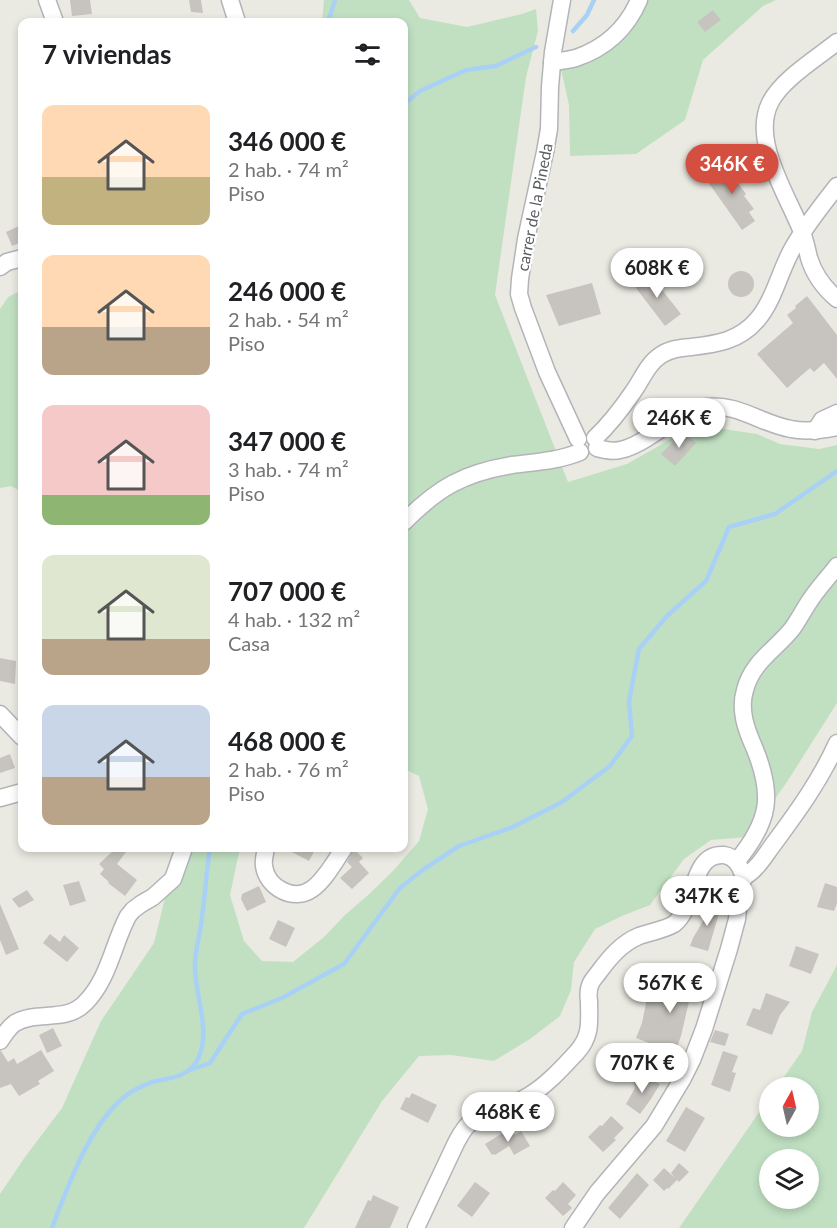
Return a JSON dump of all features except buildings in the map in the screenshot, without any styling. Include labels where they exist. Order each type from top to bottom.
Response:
[{"type":"street","points":[[47,0],[54,18]]},
{"type":"street","points":[[230,0],[236,18]]},
{"type":"street","name":"carrer de la Pineda","points":[[562,0],[552,62],[549,129],[526,239],[519,294],[579,446]]},
{"type":"street","points":[[552,62],[575,58],[599,48],[627,22],[639,0]]},
{"type":"street","points":[[837,42],[783,85],[770,102],[766,112],[765,135],[767,148],[785,197],[802,232],[815,273],[837,299]]},
{"type":"street","points":[[596,443],[633,393],[650,364],[659,356],[670,350],[714,345],[727,341],[757,321],[770,300],[784,264],[802,232],[837,186]]},
{"type":"street","points":[[0,267],[18,259]]},
{"type":"street","points":[[408,518],[438,491],[465,478],[494,468],[557,459],[579,446],[586,434],[596,443],[614,451],[621,450],[643,440],[681,417],[705,407],[732,408],[792,430],[837,427]]},
{"type":"street","points":[[815,430],[822,420],[837,412]]},
{"type":"street","points":[[737,861],[755,837],[764,817],[766,803],[764,777],[744,720],[743,698],[747,681],[759,661],[792,629],[810,600],[837,566]]},
{"type":"street","points":[[0,714],[18,733]]},
{"type":"street","points":[[573,1228],[597,1193],[654,1126],[688,1069],[699,1045],[729,949],[737,920],[740,889],[744,877],[754,871],[795,816],[837,743]]},
{"type":"street","points":[[0,798],[18,793]]},
{"type":"street","points":[[0,1041],[8,1029],[17,1022],[42,1016],[70,1014],[84,1005],[103,978],[128,916],[173,879],[183,852]]},
{"type":"street","points":[[265,852],[263,865],[270,880],[283,891],[300,894],[314,888],[341,852]]},
{"type":"street","points":[[416,1228],[462,1131],[469,1123],[480,1115],[530,1096],[548,1082],[587,1039],[588,990],[591,982],[608,959],[628,942],[673,924],[680,917],[707,858],[718,855],[728,856],[737,861],[744,877]]},
{"type":"green space","points":[[324,0],[409,0],[420,18],[467,27],[536,9],[538,31],[526,77],[495,295],[568,482],[627,464],[685,431],[717,428],[757,434],[780,444],[819,449],[837,445],[837,703],[787,782],[748,837],[711,840],[684,859],[650,905],[595,929],[574,962],[571,990],[560,1016],[530,1039],[494,1061],[451,1055],[419,1056],[382,1101],[304,1228],[0,1228],[0,1194],[62,1108],[101,1021],[154,943],[176,852],[239,852],[230,895],[244,941],[262,961],[293,962],[324,937],[393,871],[419,841],[428,809],[419,776],[408,771],[408,18],[322,18]]},
{"type":"green space","points":[[649,0],[776,0],[763,6],[703,60],[685,120],[636,154],[570,156],[569,105],[561,69]]},
{"type":"green space","points":[[18,292],[18,490],[11,486],[0,488],[0,309],[8,297]]},
{"type":"green space","points":[[837,965],[837,1228],[679,1228],[759,1112],[759,1137],[819,1137],[819,1077],[784,1077],[802,1051],[812,1012]]},
{"type":"waterway","points":[[329,18],[335,0]]},
{"type":"waterway","points":[[573,31],[587,15],[594,0]]},
{"type":"waterway","points":[[408,101],[420,91],[466,70],[496,66],[536,47]]},
{"type":"waterway","points":[[190,1070],[210,1063],[242,1014],[282,998],[344,964],[400,888],[424,869],[459,846],[513,827],[562,802],[610,766],[632,736],[629,701],[639,649],[667,616],[706,581],[729,527],[775,514],[837,471]]},
{"type":"waterway","points":[[52,1228],[83,1154],[104,1118],[131,1092],[153,1082],[185,1073],[198,1059],[202,1049],[203,1026],[195,964],[210,852]]}]
